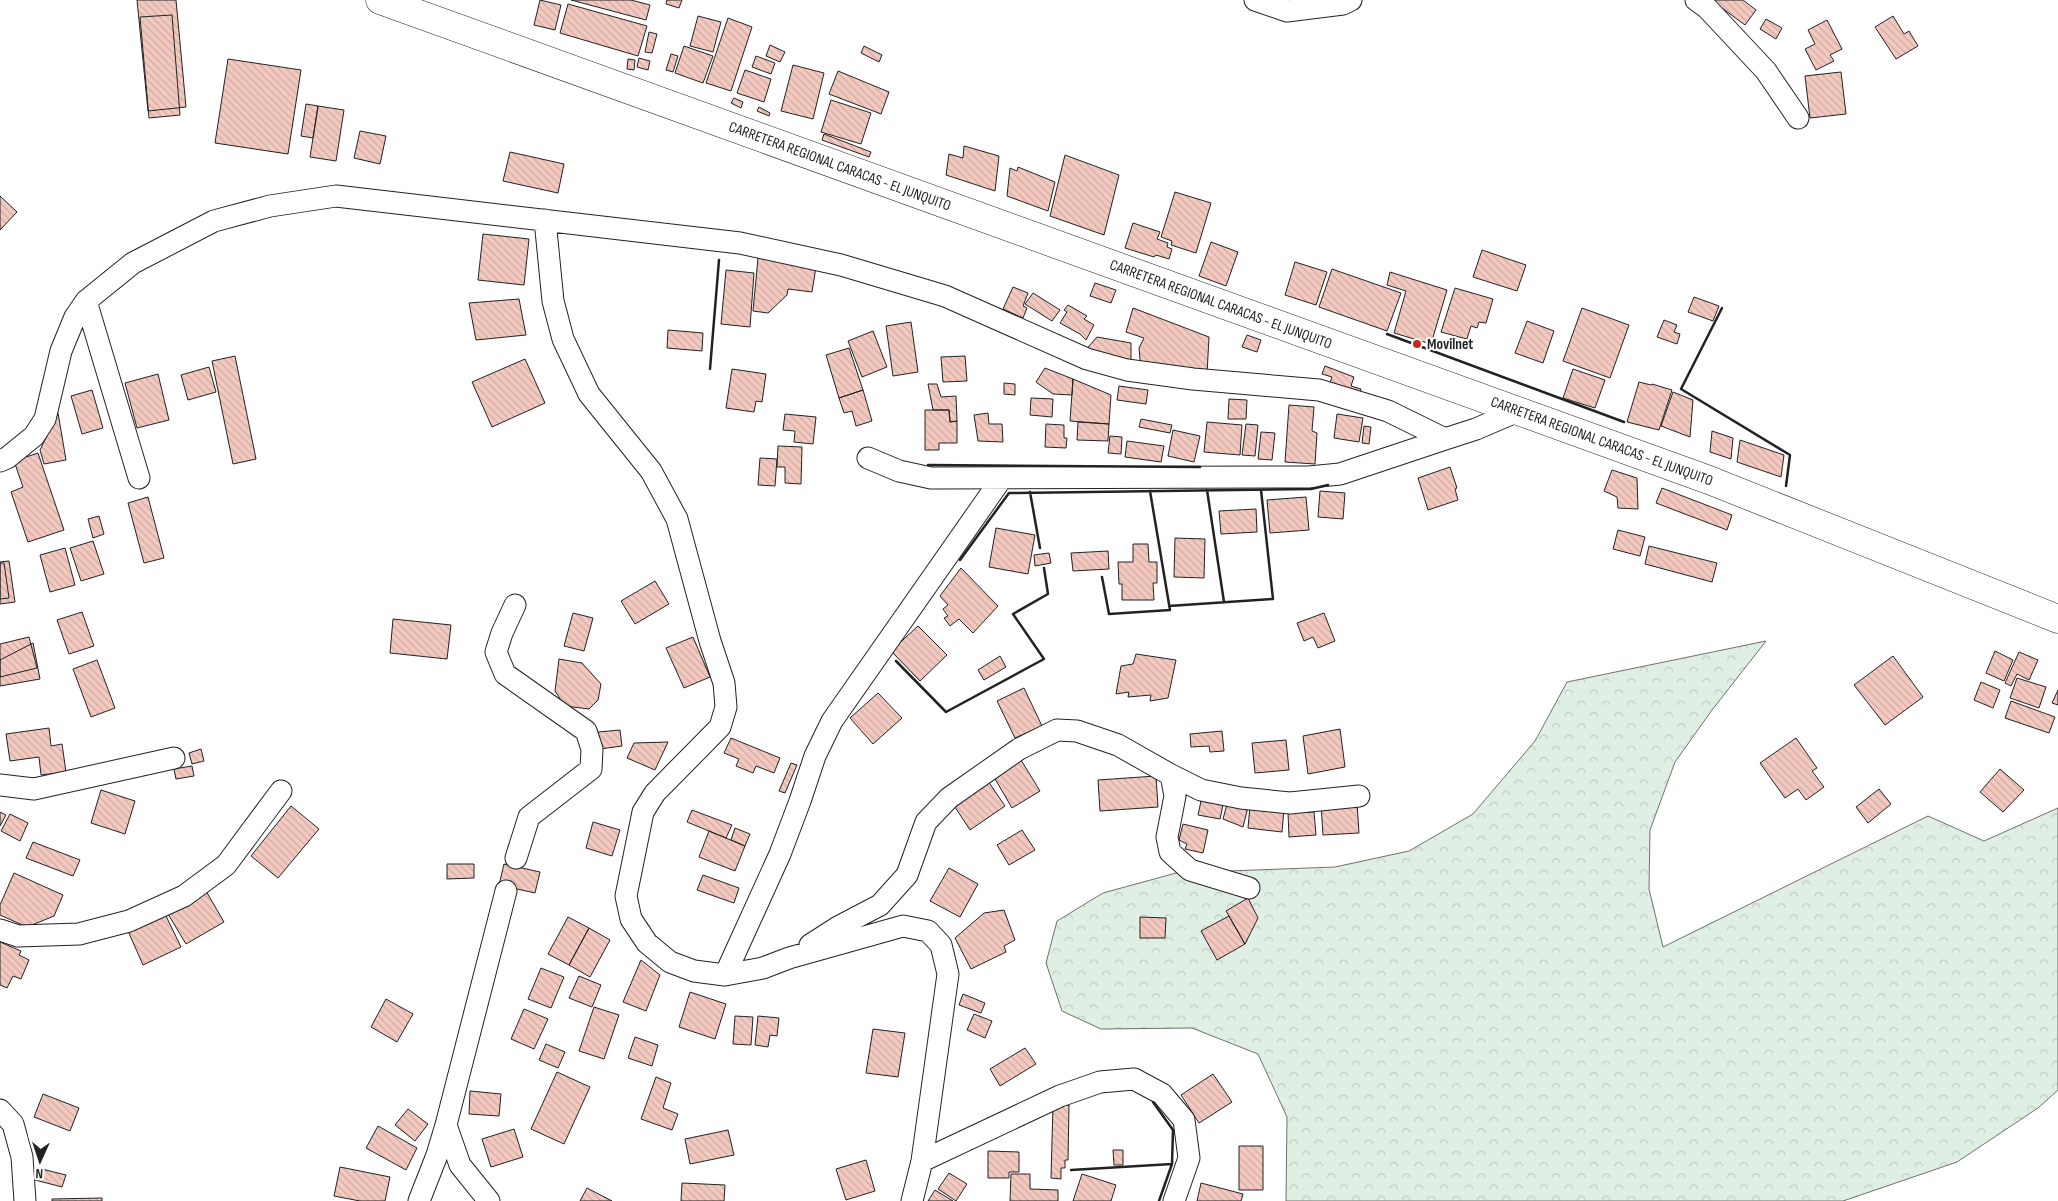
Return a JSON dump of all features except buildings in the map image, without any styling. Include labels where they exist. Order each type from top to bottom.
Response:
[{"type":"main road","name":"CARRETERA REGIONAL CARACAS - EL JUNQUITO","points":[[380,0],[1709,480],[2058,619]]},
{"type":"street","points":[[1255,0],[1287,11],[1342,4],[1351,0]]},
{"type":"street","points":[[1696,0],[1707,8],[1766,71],[1798,118]]},
{"type":"street","points":[[0,461],[7,458],[34,436],[45,419],[62,352],[75,317],[86,301],[133,263],[214,221],[270,206],[336,196],[740,243],[841,265],[945,296],[1087,359],[1127,370],[1194,379],[1319,390],[1388,411],[1444,439]]},
{"type":"street","points":[[545,220],[553,301],[563,339],[589,394],[651,471],[677,519],[710,641],[724,683],[726,707],[720,727],[654,793],[643,812],[626,896],[631,919],[647,943],[670,962],[694,971],[725,975],[763,968],[789,958],[903,926],[928,932],[941,945],[948,974],[922,1161],[912,1201]]},
{"type":"street","points":[[86,301],[140,478]]},
{"type":"street","points":[[868,458],[899,471],[931,478],[1309,477],[1340,474],[1476,429],[1518,411]]},
{"type":"street","points":[[725,975],[780,854],[815,756],[832,721],[1002,478]]},
{"type":"street","points":[[515,605],[502,633],[496,652],[505,674],[586,731],[592,749],[591,769],[529,817],[516,858]]},
{"type":"street","points":[[789,958],[838,927],[880,905],[906,875],[926,822],[948,798],[1019,749],[1057,730],[1077,731],[1118,745],[1201,790],[1241,798],[1290,803],[1359,796]]},
{"type":"street","points":[[0,785],[34,789],[174,758]]},
{"type":"street","points":[[1171,775],[1175,796],[1167,837],[1170,852],[1190,870],[1249,888]]},
{"type":"street","points":[[0,930],[18,936],[80,934],[129,921],[184,896],[226,865],[281,791]]},
{"type":"street","points":[[419,1201],[437,1155],[446,1125],[506,892]]},
{"type":"street","points":[[922,1161],[1060,1096],[1100,1082],[1134,1079],[1162,1094],[1184,1120],[1189,1158],[1174,1201]]},
{"type":"street","points":[[0,1110],[13,1124],[22,1156],[25,1201]]},
{"type":"street","points":[[446,1125],[460,1165],[489,1201]]},
{"type":"green space","points":[[1766,641],[1712,710],[1675,762],[1650,830],[1649,889],[1663,947],[1928,816],[1984,841],[2058,808],[2058,1090],[2038,1108],[1957,1162],[1843,1201],[1286,1201],[1287,1117],[1258,1054],[1192,1028],[1101,1029],[1062,1011],[1046,963],[1057,921],[1103,893],[1176,873],[1335,867],[1409,851],[1473,814],[1535,741],[1567,682]]},
{"type":"wall","points":[[710,369],[719,260]]},
{"type":"wall","points":[[1722,308],[1681,389],[1790,455],[1786,486]]},
{"type":"wall","points":[[1387,334],[1624,422]]},
{"type":"wall","points":[[928,465],[1200,467]]},
{"type":"wall","points":[[960,560],[1009,493],[1311,489],[1328,485]]},
{"type":"wall","points":[[1207,490],[1224,602]]},
{"type":"wall","points":[[1169,606],[1273,599],[1261,490]]},
{"type":"wall","points":[[1102,577],[1109,614],[1170,610],[1150,491]]},
{"type":"wall","points":[[1030,492],[1040,548]]},
{"type":"wall","points":[[896,661],[946,712],[1044,659],[1013,614],[1048,594],[1044,568]]},
{"type":"wall","points":[[1153,1102],[1173,1130],[1172,1164],[1159,1201]]},
{"type":"wall","points":[[1071,1170],[1172,1164]]},
{"type":"place","name":"Movilnet","points":[[1417,344]]}]
